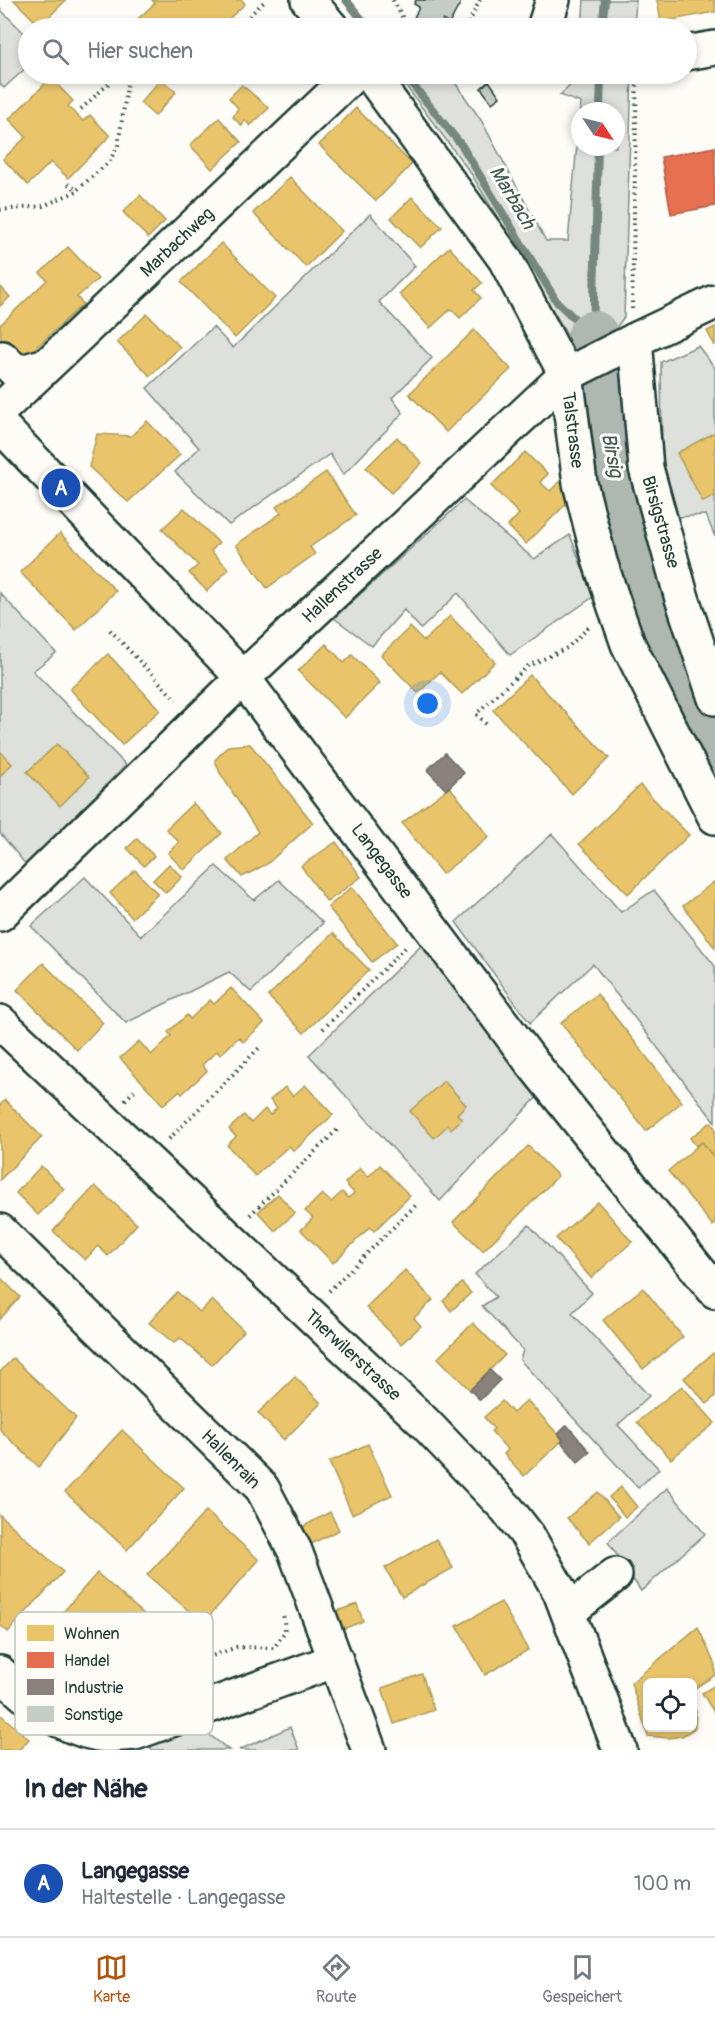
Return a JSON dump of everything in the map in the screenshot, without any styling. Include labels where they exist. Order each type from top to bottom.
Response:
[{"type":"street","points":[[308,0],[323,18]]},
{"type":"street","points":[[547,18],[553,0]]},
{"type":"street","points":[[697,51],[715,48]]},
{"type":"street","name":"Marbachweg","points":[[0,410],[343,84]]},
{"type":"street","name":"Talstrasse","points":[[377,84],[505,259],[566,375],[580,483],[600,562],[614,604],[628,644],[715,817]]},
{"type":"street","name":"Hallenstrasse","points":[[0,914],[243,678],[566,375],[715,302]]},
{"type":"street","name":"Birsigstrasse","points":[[635,340],[646,468],[681,595],[715,698]]},
{"type":"street","points":[[2,358],[17,373],[47,365]]},
{"type":"street","name":"Langegasse","points":[[0,425],[243,678],[533,1064],[715,1291]]},
{"type":"street","name":"Therwilerstrasse","points":[[0,1022],[424,1422],[507,1509],[528,1536],[560,1592],[620,1750]]},
{"type":"street","name":"Hallenrain","points":[[0,1231],[262,1488],[295,1551],[369,1750]]},
{"type":"street","points":[[568,1612],[615,1575]]},
{"type":"street","points":[[213,1705],[336,1660]]},
{"type":"street","points":[[0,1673],[15,1680]]},
{"type":"path","points":[[247,18],[266,0]]},
{"type":"path","points":[[393,0],[402,18]]},
{"type":"path","points":[[471,18],[480,0]]},
{"type":"path","points":[[81,109],[108,84]]},
{"type":"path","points":[[0,210],[43,206],[77,190],[109,162],[118,146],[127,84]]},
{"type":"path","points":[[635,340],[632,319],[637,84]]},
{"type":"path","points":[[68,184],[77,190]]},
{"type":"path","points":[[486,724],[476,714],[528,666],[567,648],[614,604]]},
{"type":"path","points":[[110,630],[197,722]]},
{"type":"path","points":[[322,1029],[429,925]]},
{"type":"path","points":[[147,1161],[261,1046]]},
{"type":"path","points":[[227,1237],[338,1130]]},
{"type":"path","points":[[339,1280],[418,1203]]},
{"type":"path","points":[[213,1656],[237,1647],[274,1648],[285,1631],[283,1613],[285,1603]]},
{"type":"shaded area","points":[[584,0],[636,0],[635,18],[583,18]]},
{"type":"shaded area","points":[[0,9],[18,27],[18,75],[4,88],[0,84]]},
{"type":"shaded area","points":[[404,84],[456,84],[481,120],[546,241],[568,241],[576,156],[625,156],[625,102],[578,102],[560,95],[572,84],[632,84],[624,317],[613,332],[573,344],[472,175]]},
{"type":"shaded area","points":[[370,214],[415,266],[379,302],[432,358],[392,398],[403,413],[343,475],[330,454],[229,525],[175,472],[199,448],[147,388],[213,327],[233,348]]},
{"type":"shaded area","points":[[698,346],[715,368],[715,537],[706,515],[678,517],[662,456],[661,362]]},
{"type":"shaded area","points":[[632,369],[715,697],[715,787],[636,634],[602,508],[583,397]]},
{"type":"shaded area","points":[[464,500],[534,559],[570,535],[593,597],[510,655],[458,593],[421,629],[404,610],[372,646],[334,618]]},
{"type":"shaded area","points":[[0,593],[56,653],[33,671],[126,765],[26,865],[0,833]]},
{"type":"shaded area","points":[[552,834],[621,912],[654,890],[715,966],[715,1122],[593,964],[530,1023],[456,922]]},
{"type":"shaded area","points":[[216,866],[254,900],[279,880],[323,923],[251,992],[229,972],[126,1023],[31,926],[85,877],[141,936]]},
{"type":"shaded area","points":[[427,940],[539,1095],[440,1201],[309,1055]]},
{"type":"shaded area","points":[[529,1225],[592,1293],[572,1313],[649,1396],[618,1425],[659,1469],[638,1488],[520,1360],[523,1350],[482,1306],[496,1297],[475,1274]]},
{"type":"shaded area","points":[[667,1488],[705,1534],[641,1591],[608,1542]]},
{"type":"shaded area","points":[[290,1727],[299,1750],[239,1750]]},
{"type":"shaded area","points":[[170,1735],[210,1735],[229,1750],[152,1750],[149,1743]]},
{"type":"building: Wohnen","points":[[14,0],[66,0],[48,18],[32,18]]},
{"type":"building: Wohnen","points":[[152,0],[242,0],[245,4],[230,18],[139,18],[155,3]]},
{"type":"building: Wohnen","points":[[657,0],[715,0],[715,12],[683,18],[660,18]]},
{"type":"building: Wohnen","points":[[45,84],[57,84],[73,101],[68,106],[83,121],[90,115],[110,136],[68,178],[51,162],[28,185],[3,159],[26,137],[9,119]]},
{"type":"building: Wohnen","points":[[157,84],[167,84],[176,92],[155,116],[140,103]]},
{"type":"building: Wohnen","points":[[242,85],[269,108],[250,126],[245,120],[242,126],[233,117],[238,108],[229,98]]},
{"type":"building: Wohnen","points":[[356,108],[412,164],[376,201],[319,145]]},
{"type":"building: Wohnen","points":[[219,118],[241,142],[212,169],[190,145]]},
{"type":"building: Wohnen","points":[[290,177],[342,231],[306,267],[253,213]]},
{"type":"building: Wohnen","points":[[140,195],[165,221],[148,238],[123,212]]},
{"type":"building: Wohnen","points":[[412,197],[442,227],[420,248],[391,218]]},
{"type":"building: Wohnen","points":[[221,243],[275,298],[235,338],[181,282]]},
{"type":"building: Wohnen","points":[[68,247],[98,279],[77,297],[83,304],[25,358],[10,342],[2,349],[0,325],[47,280],[40,273]]},
{"type":"building: Wohnen","points":[[449,247],[482,283],[474,290],[481,298],[460,318],[451,309],[430,328],[399,294]]},
{"type":"building: Wohnen","points":[[0,286],[10,297],[0,306]]},
{"type":"building: Wohnen","points":[[147,314],[180,347],[150,376],[117,342]]},
{"type":"building: Wohnen","points":[[715,327],[715,346],[707,331]]},
{"type":"building: Wohnen","points":[[474,330],[511,369],[446,432],[409,394]]},
{"type":"building: Wohnen","points":[[147,421],[180,455],[128,502],[89,467],[97,434],[131,436]]},
{"type":"building: Wohnen","points":[[715,432],[715,496],[703,502],[677,453]]},
{"type":"building: Wohnen","points":[[397,437],[422,463],[391,493],[366,468]]},
{"type":"building: Wohnen","points":[[525,452],[548,474],[540,482],[550,491],[559,482],[574,496],[526,544],[508,526],[519,514],[491,486]]},
{"type":"building: Wohnen","points":[[326,472],[356,515],[310,547],[315,554],[267,588],[236,545],[281,513],[276,507]]},
{"type":"building: Wohnen","points":[[184,508],[219,543],[211,551],[229,569],[207,591],[189,573],[198,565],[162,529]]},
{"type":"building: Wohnen","points":[[60,533],[116,591],[76,630],[20,572]]},
{"type":"building: Wohnen","points":[[450,616],[495,662],[462,694],[440,672],[418,693],[381,655],[410,627],[424,641]]},
{"type":"building: Wohnen","points":[[326,644],[344,663],[352,655],[380,683],[345,718],[298,671]]},
{"type":"building: Wohnen","points":[[108,654],[160,710],[122,745],[70,689]]},
{"type":"building: Wohnen","points":[[530,675],[609,758],[572,794],[493,710]]},
{"type":"building: Wohnen","points":[[57,744],[89,777],[60,806],[27,772]]},
{"type":"building: Wohnen","points":[[250,744],[313,823],[267,864],[242,877],[227,860],[258,832],[220,773],[215,760],[228,746]]},
{"type":"building: Wohnen","points":[[0,751],[12,764],[0,776]]},
{"type":"building: Wohnen","points":[[640,785],[689,835],[628,894],[579,844]]},
{"type":"building: Wohnen","points":[[450,787],[489,837],[442,874],[402,823]]},
{"type":"building: Wohnen","points":[[193,803],[222,833],[184,870],[168,853],[179,842],[166,829]]},
{"type":"building: Wohnen","points":[[137,839],[154,856],[144,866],[127,848]]},
{"type":"building: Wohnen","points":[[336,842],[361,877],[327,902],[301,866]]},
{"type":"building: Wohnen","points":[[169,864],[182,877],[166,893],[153,880]]},
{"type":"building: Wohnen","points":[[135,870],[158,894],[132,918],[110,893]]},
{"type":"building: Wohnen","points":[[715,881],[715,948],[683,906]]},
{"type":"building: Wohnen","points":[[352,887],[397,943],[372,962],[328,907]]},
{"type":"building: Wohnen","points":[[333,933],[369,970],[304,1033],[268,996]]},
{"type":"building: Wohnen","points":[[43,963],[103,1023],[77,1050],[17,990]]},
{"type":"building: Wohnen","points":[[231,988],[264,1023],[243,1042],[239,1037],[220,1055],[217,1051],[202,1065],[207,1071],[182,1094],[179,1091],[163,1105],[120,1058],[139,1041],[151,1055],[171,1036],[168,1032],[187,1015],[190,1019],[210,1000],[214,1004]]},
{"type":"building: Wohnen","points":[[597,994],[682,1102],[646,1131],[561,1023]]},
{"type":"building: Wohnen","points":[[444,1081],[466,1105],[457,1114],[462,1119],[451,1129],[448,1125],[434,1138],[410,1111]]},
{"type":"building: Wohnen","points":[[305,1085],[333,1115],[294,1151],[289,1146],[255,1176],[227,1145],[236,1137],[229,1129],[244,1115],[251,1123],[265,1109],[270,1115],[277,1108],[270,1100],[285,1087],[293,1096]]},
{"type":"building: Wohnen","points":[[5,1100],[42,1137],[0,1180],[0,1105]]},
{"type":"building: Wohnen","points":[[711,1122],[715,1128],[715,1159],[702,1142],[696,1146],[690,1138]]},
{"type":"building: Wohnen","points":[[702,1142],[715,1159],[715,1224],[713,1226],[668,1171]]},
{"type":"building: Wohnen","points":[[528,1146],[558,1176],[483,1251],[453,1222]]},
{"type":"building: Wohnen","points":[[380,1165],[410,1196],[374,1231],[370,1227],[333,1263],[301,1230],[313,1218],[305,1211],[322,1194],[331,1202],[342,1192],[348,1198],[354,1193],[345,1183],[360,1168],[368,1177]]},
{"type":"building: Wohnen","points":[[41,1166],[64,1189],[38,1215],[16,1193]]},
{"type":"building: Wohnen","points":[[95,1186],[137,1224],[108,1256],[98,1246],[85,1260],[53,1231]]},
{"type":"building: Wohnen","points":[[278,1194],[295,1213],[275,1231],[258,1212]]},
{"type":"building: Wohnen","points":[[598,1202],[632,1242],[591,1278],[556,1238]]},
{"type":"building: Wohnen","points":[[405,1270],[433,1300],[414,1318],[421,1326],[401,1344],[366,1307]]},
{"type":"building: Wohnen","points":[[0,1277],[20,1297],[0,1319]]},
{"type":"building: Wohnen","points":[[462,1283],[471,1293],[451,1311],[443,1301]]},
{"type":"building: Wohnen","points":[[643,1288],[683,1337],[643,1369],[603,1320]]},
{"type":"building: Wohnen","points":[[177,1292],[200,1312],[212,1300],[244,1331],[212,1365],[180,1338],[174,1343],[149,1323]]},
{"type":"building: Wohnen","points":[[473,1323],[505,1355],[470,1390],[438,1358]]},
{"type":"building: Wohnen","points":[[713,1353],[715,1356],[715,1396],[707,1404],[684,1378]]},
{"type":"building: Wohnen","points":[[13,1358],[76,1418],[39,1467],[0,1430],[0,1372]]},
{"type":"building: Wohnen","points":[[295,1377],[321,1403],[284,1440],[258,1413]]},
{"type":"building: Wohnen","points":[[682,1386],[715,1423],[671,1459],[637,1422]]},
{"type":"building: Wohnen","points":[[527,1400],[563,1440],[524,1476],[504,1454],[508,1450],[491,1431],[494,1429],[484,1417],[502,1401],[513,1413]]},
{"type":"building: Wohnen","points":[[122,1430],[184,1488],[127,1550],[65,1492]]},
{"type":"building: Wohnen","points":[[368,1444],[392,1495],[352,1514],[329,1462]]},
{"type":"building: Wohnen","points":[[621,1487],[637,1507],[625,1517],[609,1497]]},
{"type":"building: Wohnen","points":[[598,1492],[619,1517],[589,1543],[567,1518]]},
{"type":"building: Wohnen","points":[[206,1511],[259,1560],[213,1612],[190,1612],[147,1575]]},
{"type":"building: Wohnen","points":[[330,1512],[339,1530],[311,1544],[302,1527]]},
{"type":"building: Wohnen","points":[[0,1515],[63,1572],[26,1612],[15,1612],[15,1624],[8,1632],[0,1625]]},
{"type":"building: Wohnen","points":[[436,1539],[453,1568],[402,1597],[385,1568]]},
{"type":"building: Wohnen","points":[[97,1573],[142,1612],[63,1612]]},
{"type":"building: Wohnen","points":[[501,1602],[528,1650],[485,1675],[457,1626]]},
{"type":"building: Wohnen","points":[[357,1604],[363,1621],[338,1631],[331,1613]]},
{"type":"building: Wohnen","points":[[698,1627],[715,1665],[715,1675],[697,1687],[697,1678],[643,1678],[643,1720],[631,1683]]},
{"type":"building: Wohnen","points":[[422,1674],[434,1710],[394,1724],[382,1688]]},
{"type":"building: Wohnen","points":[[715,1685],[715,1714],[702,1693]]},
{"type":"building: Wohnen","points":[[0,1714],[15,1727],[15,1735],[24,1735],[29,1739],[19,1750],[0,1750]]},
{"type":"building: Wohnen","points":[[647,1732],[688,1732],[682,1736],[669,1738],[648,1736]]},
{"type":"building: Handel","points":[[715,147],[715,206],[671,214],[661,157]]},
{"type":"building: Industrie","points":[[445,753],[464,773],[446,790],[427,770]]},
{"type":"building: Industrie","points":[[490,1370],[500,1380],[480,1400],[470,1390]]},
{"type":"building: Industrie","points":[[567,1425],[590,1452],[578,1462],[561,1442],[563,1440],[558,1434]]},
{"type":"building: Sonstige","points":[[416,0],[462,0],[452,18],[414,18],[419,7],[414,4]]},
{"type":"building: Sonstige","points":[[486,84],[491,84],[500,97],[492,103],[481,88]]},
{"type":"waterway","name":"Marbach","points":[[346,0],[361,18]]},
{"type":"waterway","name":"Birsig","points":[[603,18],[605,0]]},
{"type":"waterway","name":"Marbach","points":[[412,84],[462,146],[557,302],[593,336]]},
{"type":"waterway","name":"Birsig","points":[[600,102],[601,84]]},
{"type":"waterway","name":"Birsig","points":[[593,336],[598,156]]},
{"type":"waterway","name":"Birsig","points":[[593,336],[613,463],[631,524],[650,605],[688,698],[715,747]]},
{"type":"place","name":"Langegasse","points":[[61,488]]}]
